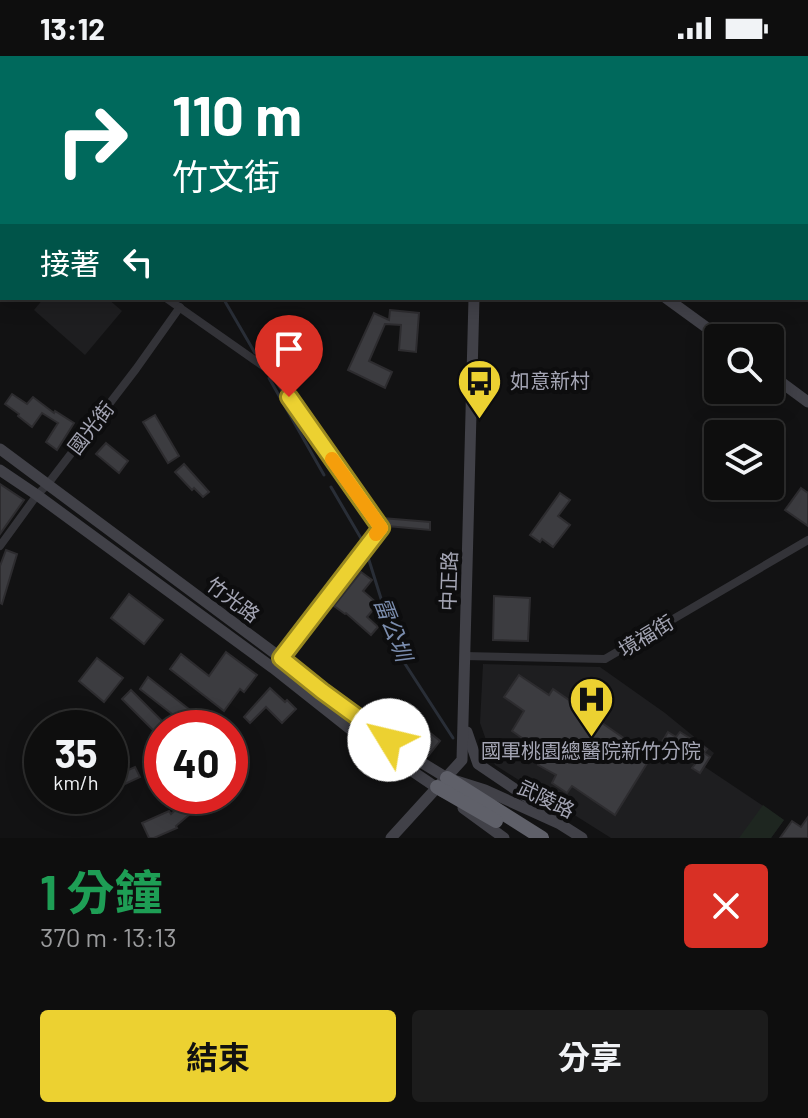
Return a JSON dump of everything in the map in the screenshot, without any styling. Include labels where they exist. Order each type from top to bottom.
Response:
[{"type":"highway","points":[[442,783],[525,838]]},
{"type":"highway","points":[[442,783],[542,838]]},
{"type":"street","points":[[169,300],[273,373],[381,528],[273,668]]},
{"type":"street","name":"中正路","points":[[391,838],[462,760],[474,300]]},
{"type":"street","points":[[669,300],[704,326]]},
{"type":"street","name":"國光街","points":[[0,546],[180,307]]},
{"type":"street","points":[[784,384],[808,402]]},
{"type":"street","name":"竹光路","points":[[0,449],[411,756],[442,783]]},
{"type":"street","name":"竹光路","points":[[0,470],[273,668],[350,729],[442,783]]},
{"type":"street","name":"境福街","points":[[464,656],[605,659],[808,540]]},
{"type":"street","points":[[464,723],[478,764],[540,806],[560,824]]},
{"type":"street","points":[[442,783],[504,838]]},
{"type":"street","name":"武陵路","points":[[442,783],[485,790],[560,824],[582,838]]},
{"type":"shaded area","points":[[42,300],[109,300],[122,311],[85,355],[34,310]]},
{"type":"shaded area","name":"國軍桃園總醫院新竹分院","points":[[483,664],[600,667],[665,713],[714,753],[705,767],[784,820],[771,838],[611,838],[495,765],[480,723]]},
{"type":"shaded area","points":[[763,805],[784,820],[771,838],[739,838]]},
{"type":"building","points":[[390,310],[419,313],[416,352],[399,350],[401,325],[385,324],[369,361],[392,372],[385,388],[348,370],[374,313],[389,320]]},
{"type":"building","points":[[12,394],[27,404],[33,397],[74,423],[57,450],[46,442],[58,423],[42,413],[32,427],[5,404]]},
{"type":"building","points":[[155,415],[179,456],[168,463],[143,422]]},
{"type":"building","points":[[106,443],[128,461],[119,473],[96,454]]},
{"type":"building","points":[[184,464],[209,492],[203,497],[175,472]]},
{"type":"building","points":[[0,484],[24,500],[0,534]]},
{"type":"building","points":[[801,488],[808,493],[808,526],[785,510]]},
{"type":"building","points":[[560,493],[570,500],[558,516],[570,525],[553,547],[530,535]]},
{"type":"building","points":[[382,518],[430,522],[430,530],[387,526]]},
{"type":"building","points":[[6,550],[17,554],[2,604],[0,566]]},
{"type":"building","points":[[361,572],[372,580],[363,591],[378,604],[367,617],[378,627],[371,635],[334,606]]},
{"type":"building","points":[[129,594],[163,620],[144,644],[111,618]]},
{"type":"building","points":[[494,596],[530,598],[528,641],[493,640]]},
{"type":"building","points":[[226,652],[257,675],[244,692],[240,689],[223,710],[170,669],[181,654],[209,676]]},
{"type":"building","points":[[97,658],[123,678],[104,702],[79,681]]},
{"type":"building","points":[[519,675],[549,695],[553,689],[651,757],[615,815],[572,786],[567,793],[552,783],[556,775],[538,765],[545,754],[512,731],[524,711],[504,697]]},
{"type":"building","points":[[148,677],[190,710],[167,710],[140,689]]},
{"type":"building","points":[[270,688],[296,709],[282,723],[266,707],[250,723],[248,713]]},
{"type":"building","points":[[131,690],[151,710],[144,710],[144,721],[122,699]]},
{"type":"building","points":[[389,699],[440,741],[428,756],[376,715]]},
{"type":"building","points":[[668,732],[676,737],[680,732],[707,749],[704,753],[710,757],[700,773],[692,768],[696,763],[670,746],[666,752],[659,747]]},
{"type":"building","points":[[135,767],[140,777],[128,783],[128,770]]},
{"type":"building","points":[[162,814],[190,814],[177,828],[154,838],[149,838],[142,823]]},
{"type":"building","points":[[808,817],[808,838],[780,838],[792,821],[801,827]]},
{"type":"waterway","name":"雷公圳","points":[[224,300],[255,353]]},
{"type":"waterway","name":"雷公圳","points":[[269,378],[324,475]]},
{"type":"waterway","name":"雷公圳","points":[[331,487],[362,540]]},
{"type":"waterway","name":"雷公圳","points":[[368,557],[398,653],[453,738]]},
{"type":"slow traffic","points":[[332,459],[381,528],[376,534]]},
{"type":"place","name":"如意新村","points":[[479,420]]},
{"type":"place","name":"國軍桃園總醫院新竹分院","points":[[591,738]]},
{"type":"route","points":[[289,397],[381,528],[281,658],[389,740]]}]
